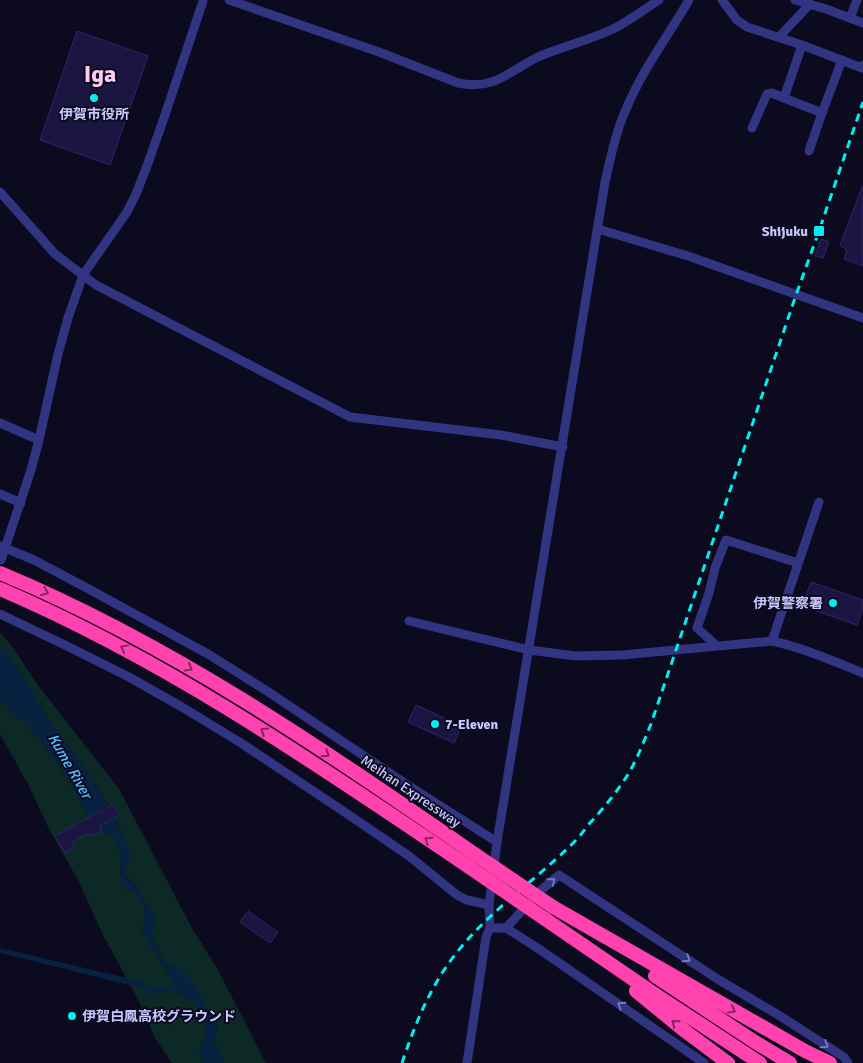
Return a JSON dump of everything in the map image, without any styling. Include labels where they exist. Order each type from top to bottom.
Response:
[{"type":"highway","name":"Meihan Expressway","points":[[0,573],[113,626],[212,681],[341,764],[713,1015],[790,1063]]},
{"type":"highway","points":[[0,589],[105,638],[203,693],[302,755],[656,995],[760,1063]]},
{"type":"highway","points":[[553,907],[805,1051],[830,1063]]},
{"type":"highway","points":[[544,919],[728,1063]]},
{"type":"street","points":[[0,560],[3,546],[21,503],[39,440],[58,354],[83,275],[127,212],[136,194],[203,0],[210,0]]},
{"type":"street","points":[[229,0],[341,38],[458,83],[480,86],[505,76],[539,57],[612,29],[659,0]]},
{"type":"street","points":[[722,0],[737,20],[747,27],[802,45],[862,68],[863,65]]},
{"type":"street","points":[[794,0],[863,23]]},
{"type":"street","points":[[850,18],[857,0]]},
{"type":"street","points":[[466,1063],[486,937],[490,928],[489,905],[497,842],[605,182],[612,150],[626,109],[639,81],[687,1]]},
{"type":"street","points":[[779,37],[810,4]]},
{"type":"street","points":[[784,98],[802,45]]},
{"type":"street","points":[[809,151],[842,60]]},
{"type":"street","points":[[752,128],[767,94],[784,98],[822,113]]},
{"type":"street","points":[[0,192],[55,254],[96,285],[350,417],[501,435],[562,447]]},
{"type":"street","points":[[598,229],[688,256],[863,318]]},
{"type":"street","points":[[0,423],[39,440]]},
{"type":"street","points":[[0,494],[21,503]]},
{"type":"street","points":[[772,641],[819,502]]},
{"type":"street","points":[[716,645],[697,628],[715,568],[726,540],[798,563]]},
{"type":"street","points":[[3,546],[34,560],[208,654],[497,842]]},
{"type":"street","points":[[0,614],[37,630],[129,677],[182,707],[249,748],[349,815],[409,856],[457,894],[468,900],[489,905]]},
{"type":"street","points":[[409,621],[528,650],[576,656],[622,655],[772,641],[814,653],[863,673]]},
{"type":"street","points":[[506,928],[540,891],[559,875],[719,980],[844,1057],[848,1063]]},
{"type":"street","points":[[490,928],[506,928],[704,1063]]},
{"type":"green space","points":[[0,632],[12,646],[37,684],[119,789],[192,928],[217,968],[266,1063],[224,1063],[213,1040],[218,1029],[192,983],[169,966],[162,957],[152,937],[151,928],[155,920],[138,888],[124,875],[127,864],[123,834],[114,818],[119,814],[113,804],[108,806],[96,784],[48,719],[11,658],[0,648]]},
{"type":"green space","points":[[0,699],[18,719],[21,716],[60,766],[89,817],[55,836],[64,853],[75,847],[72,842],[89,833],[91,836],[102,831],[116,836],[122,859],[120,868],[121,882],[128,890],[136,893],[145,905],[145,920],[142,931],[178,992],[195,1003],[207,1030],[199,1055],[203,1063],[172,1063],[155,1038],[138,999],[104,937],[79,882],[0,734]]},
{"type":"water","name":"Kume River","points":[[0,648],[11,658],[48,719],[96,784],[108,806],[89,817],[60,766],[21,717],[18,719],[0,699]]},
{"type":"water","points":[[114,818],[123,834],[131,859],[127,864],[124,876],[138,888],[155,920],[151,928],[155,933],[152,937],[162,957],[169,966],[175,966],[183,971],[192,983],[218,1029],[213,1040],[224,1063],[203,1063],[199,1055],[207,1030],[195,1003],[178,992],[150,993],[137,987],[0,953],[0,948],[140,981],[151,988],[174,986],[142,931],[145,920],[145,905],[136,893],[128,890],[121,882],[120,868],[122,859],[116,836],[102,831],[99,826]]},
{"type":"building","name":"伊賀市役所","points":[[77,31],[148,56],[110,165],[40,140]]},
{"type":"building","points":[[862,187],[863,266],[844,259],[847,250],[840,245]]},
{"type":"building","points":[[821,239],[829,242],[823,258],[815,256]]},
{"type":"building","name":"伊賀警察署","points":[[811,582],[863,600],[863,608],[857,625],[802,606]]},
{"type":"building","name":"7-Eleven","points":[[416,705],[462,726],[454,743],[408,722]]},
{"type":"building","points":[[113,804],[119,815],[99,826],[102,831],[91,836],[89,833],[72,842],[75,847],[65,853],[55,836]]},
{"type":"building","points":[[248,911],[278,932],[270,943],[240,922]]},
{"type":"railway","points":[[402,1063],[425,1005],[448,964],[470,936],[575,842],[618,789],[637,757],[651,724],[863,102]]},
{"type":"place","name":"伊賀市役所","points":[[94,98]]},
{"type":"place","name":"Shijuku","points":[[819,231]]},
{"type":"place","name":"伊賀警察署","points":[[833,603]]},
{"type":"place","name":"7-Eleven","points":[[435,724]]},
{"type":"place","name":"伊賀白鳳高校グラウンド","points":[[72,1016]]},
{"type":"district","name":"Iga","points":[[100,74]]}]
